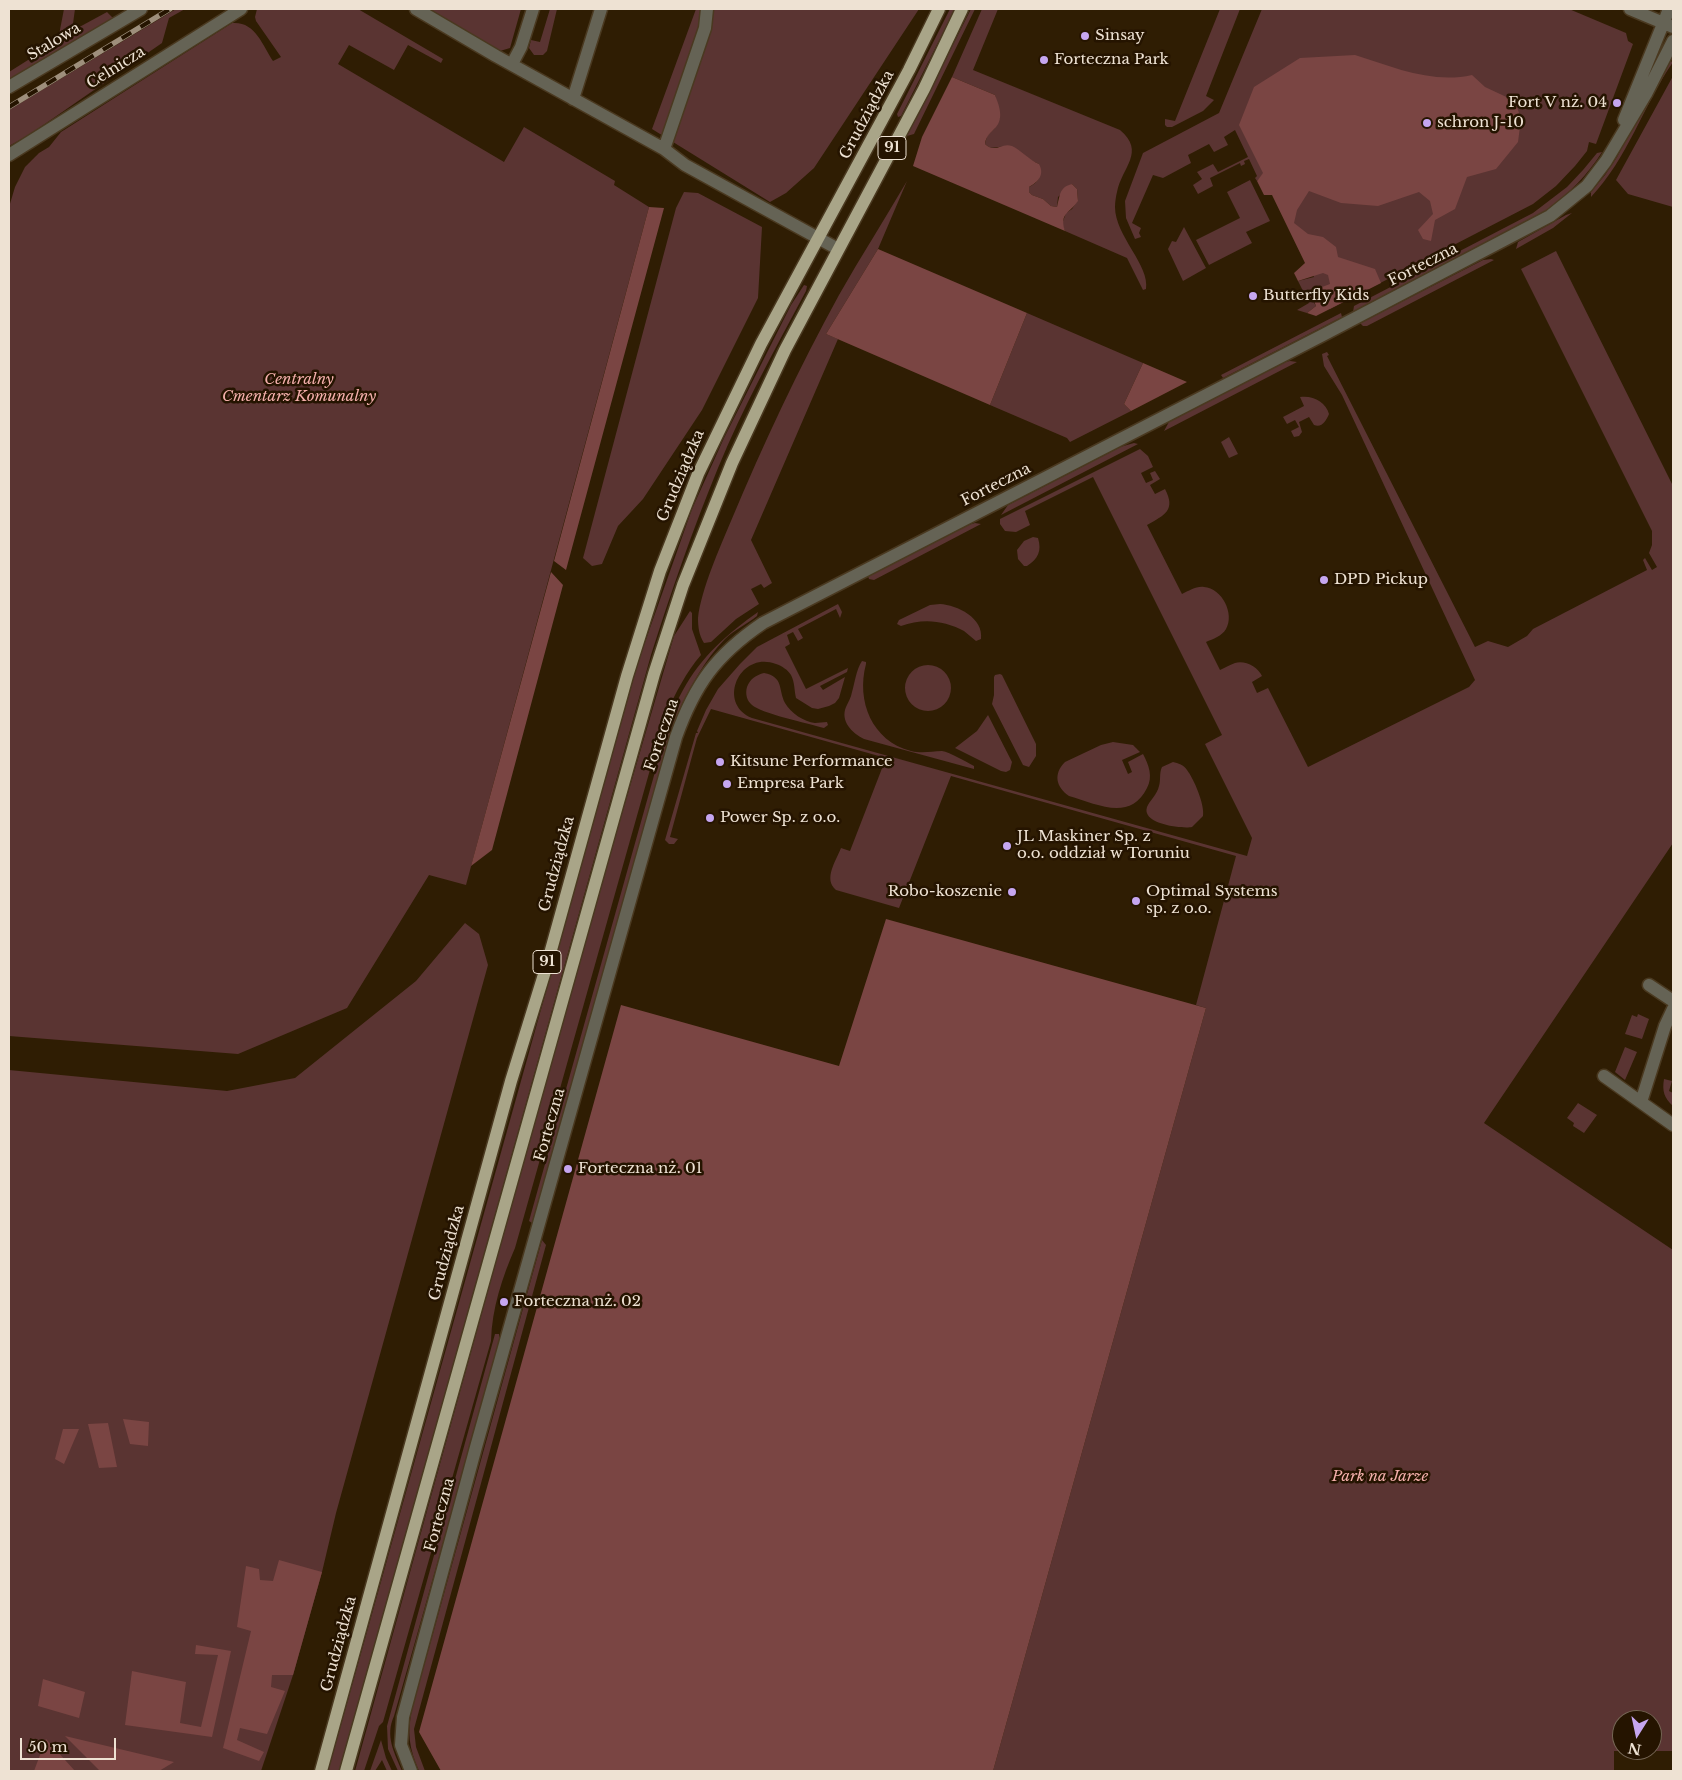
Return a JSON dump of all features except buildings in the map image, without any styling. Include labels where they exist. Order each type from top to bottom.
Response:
[{"type":"main road","name":"Grudziądzka","points":[[320,1771],[511,1081],[546,968],[624,685],[657,579],[698,474],[761,344],[909,70],[939,9]]},
{"type":"main road","name":"91","points":[[346,1771],[651,683],[667,632],[695,553],[732,463],[785,350],[924,89],[962,9]]},
{"type":"street","name":"Stalowa","points":[[9,88],[141,9]]},
{"type":"street","name":"Celnicza","points":[[9,155],[241,9]]},
{"type":"street","points":[[416,9],[496,56],[664,149],[685,165],[838,250]]},
{"type":"street","points":[[512,64],[522,47],[533,9]]},
{"type":"street","points":[[573,99],[601,9]]},
{"type":"street","points":[[664,149],[705,28],[707,9]]},
{"type":"street","points":[[1630,9],[1668,25]]},
{"type":"street","name":"Forteczna","points":[[1614,147],[1630,103],[1668,25],[1669,9]]},
{"type":"street","name":"Forteczna","points":[[411,1771],[401,1745],[403,1717],[476,1447],[676,737],[698,687],[709,671],[745,636],[779,615],[1542,221],[1560,209],[1587,186],[1597,174],[1646,94],[1673,41]]},
{"type":"street","points":[[1649,985],[1673,1001]]},
{"type":"street","points":[[1641,1102],[1665,1026],[1673,1009]]},
{"type":"street","points":[[1604,1076],[1673,1125]]},
{"type":"green space","points":[[64,9],[75,9],[72,31],[107,12],[113,18],[112,21],[9,82],[9,72],[58,40]]},
{"type":"green space","points":[[176,9],[185,9],[169,18],[162,43],[29,135],[9,146],[9,110]]},
{"type":"green space","name":"Centralny Cmentarz Komunalny","points":[[257,9],[358,9],[443,59],[441,63],[408,45],[394,70],[349,45],[338,64],[504,162],[524,127],[615,181],[614,185],[649,207],[466,885],[429,875],[347,1008],[238,1054],[9,1036],[9,207],[15,187],[25,167],[39,153],[49,147],[61,132],[232,23],[240,23],[252,30],[273,61],[281,57],[256,21]]},
{"type":"green space","points":[[426,9],[521,9],[510,48],[500,51]]},
{"type":"green space","points":[[550,9],[557,9],[547,51],[543,55],[534,55],[529,48],[531,40],[540,42]]},
{"type":"green space","points":[[696,9],[919,9],[814,168],[786,193],[770,202],[652,129]]},
{"type":"green space","points":[[950,9],[955,9],[901,116],[898,117],[897,114]]},
{"type":"green space","points":[[971,9],[975,9],[914,134],[907,136]]},
{"type":"green space","points":[[982,9],[998,9],[973,70],[1120,130],[1128,138],[1132,153],[1116,195],[1116,218],[1120,229],[1143,270],[1146,289],[1143,290],[1127,258],[1065,231],[1062,224],[1066,213],[1072,209],[1078,200],[1077,189],[1072,184],[1058,197],[1057,207],[1051,206],[1043,199],[1029,192],[1029,187],[1036,183],[1039,178],[1039,164],[1013,149],[1003,147],[992,148],[985,144],[987,136],[994,129],[1000,117],[995,95],[952,77]]},
{"type":"green space","points":[[1220,9],[1240,9],[1206,96],[1214,100],[1203,111],[1172,127],[1167,127],[1165,119],[1175,121]]},
{"type":"green space","points":[[1262,9],[1569,9],[1626,33],[1628,41],[1633,44],[1596,144],[1589,142],[1587,151],[1556,186],[1533,204],[1330,309],[1314,290],[1313,301],[1316,306],[1307,313],[1297,310],[1309,303],[1298,281],[1314,277],[1263,174],[1257,181],[1255,178],[1257,176],[1249,159],[1244,161],[1245,164],[1241,166],[1240,163],[1210,178],[1213,186],[1198,194],[1193,185],[1202,179],[1197,172],[1213,164],[1218,172],[1248,157],[1235,130],[1224,137],[1228,145],[1214,152],[1209,144],[1188,155],[1191,163],[1163,178],[1153,175],[1132,223],[1141,228],[1139,233],[1141,237],[1135,239],[1126,218],[1125,201],[1143,153],[1219,113]]},
{"type":"green space","points":[[1670,61],[1673,62],[1625,149],[1604,182],[1591,197],[1591,192],[1617,157],[1636,119],[1644,109]]},
{"type":"green space","points":[[1673,76],[1673,207],[1628,194],[1616,180]]},
{"type":"green space","points":[[1602,152],[1577,184],[1547,210],[1353,312],[1354,306],[1533,213],[1567,187],[1597,153]]},
{"type":"green space","points":[[1250,180],[1270,221],[1246,232],[1252,243],[1209,265],[1196,240],[1240,218],[1227,192]]},
{"type":"green space","points":[[907,181],[878,249],[826,334],[838,339],[751,540],[772,583],[764,588],[761,584],[751,589],[759,604],[736,619],[711,642],[704,643],[698,621],[703,595],[717,556],[756,463],[782,406],[847,280]]},
{"type":"green space","points":[[684,192],[698,193],[762,227],[758,298],[702,410],[643,499],[618,526],[602,564],[592,566],[583,558],[676,208]]},
{"type":"green space","points":[[1572,213],[1553,228],[1516,249],[1518,242]]},
{"type":"green space","points":[[1184,227],[1206,268],[1183,281],[1168,249],[1172,241],[1176,242]]},
{"type":"green space","name":"Park na Jarze","points":[[1556,251],[1673,486],[1673,843],[1484,1123],[1673,1250],[1673,1751],[1662,1751],[1662,1710],[1612,1710],[1612,1760],[1614,1760],[1614,1771],[993,1771],[1206,1008],[1196,1005],[1236,856],[951,776],[899,908],[836,890],[832,886],[831,881],[832,870],[841,848],[850,851],[886,758],[711,709],[697,738],[670,837],[678,839],[674,844],[669,844],[665,840],[696,733],[698,733],[697,731],[706,710],[718,689],[757,647],[838,604],[842,612],[840,618],[836,609],[798,629],[803,638],[798,641],[793,632],[787,635],[790,644],[785,647],[806,689],[848,668],[847,672],[820,686],[823,690],[845,677],[839,698],[835,703],[818,709],[812,708],[796,698],[791,675],[785,668],[763,662],[752,664],[743,671],[737,680],[734,691],[741,711],[752,718],[1247,856],[1252,838],[1205,744],[1222,735],[1093,477],[1025,511],[1030,525],[1016,532],[1005,531],[1000,524],[1000,519],[1140,449],[1148,456],[1153,467],[1141,473],[1146,483],[1153,480],[1150,473],[1155,471],[1160,479],[1150,485],[1155,494],[1165,489],[1169,502],[1169,507],[1164,515],[1147,525],[1182,594],[1198,587],[1210,588],[1221,597],[1228,609],[1229,616],[1226,629],[1220,635],[1206,642],[1220,670],[1239,662],[1247,663],[1258,670],[1262,676],[1252,682],[1257,693],[1268,688],[1308,767],[1469,687],[1475,680],[1342,395],[1324,366],[1322,354],[1327,352],[1329,355],[1327,356],[1475,647],[1488,641],[1508,647],[1527,636],[1533,629],[1647,570],[1643,560],[1645,558],[1652,570],[1657,567],[1649,553],[1652,545],[1652,531],[1521,269]]},
{"type":"green space","points":[[1483,260],[1494,260],[1367,326],[1363,326],[1360,323]]},
{"type":"green space","points":[[804,285],[807,286],[806,291],[749,400],[718,468],[666,608],[651,655],[340,1771],[328,1771],[639,659],[692,509],[724,438],[791,305]]},
{"type":"green space","points":[[1027,313],[1143,363],[1124,404],[1131,411],[1070,442],[1067,438],[990,405]]},
{"type":"green space","points":[[1341,313],[1342,317],[1223,378],[1221,375]]},
{"type":"green space","points":[[1284,362],[1297,362],[1164,431],[1170,420]]},
{"type":"green space","points":[[1300,397],[1310,397],[1318,400],[1325,406],[1329,414],[1319,426],[1314,425],[1309,417],[1299,422],[1302,432],[1299,436],[1294,437],[1291,431],[1299,427],[1295,420],[1287,424],[1283,417],[1304,406]]},
{"type":"green space","points":[[1229,437],[1238,454],[1229,458],[1221,442]]},
{"type":"green space","points":[[1134,443],[1138,444],[1001,515],[1008,505],[1120,447]]},
{"type":"green space","points":[[975,523],[981,524],[874,580],[869,579],[868,576]]},
{"type":"green space","points":[[1033,537],[1038,538],[1039,551],[1031,563],[1024,566],[1018,559],[1017,550],[1024,541]]},
{"type":"green space","points":[[940,604],[961,610],[974,619],[981,632],[981,639],[976,641],[964,631],[941,622],[925,621],[901,626],[897,624],[899,620],[930,605]]},
{"type":"green space","points":[[690,611],[692,613],[692,629],[701,655],[686,676],[666,713],[515,1248],[499,1293],[493,1317],[491,1341],[383,1722],[379,1726],[364,1771],[355,1771],[587,933],[674,636]]},
{"type":"green space","points":[[758,612],[757,616],[732,633],[717,647],[692,685],[677,715],[532,1223],[529,1221],[671,718],[683,690],[707,656],[736,628]]},
{"type":"green space","points":[[862,661],[866,662],[863,692],[870,718],[886,738],[897,746],[911,751],[942,751],[954,755],[974,766],[974,769],[864,739],[851,730],[846,722],[845,712]]},
{"type":"green space","points":[[923,665],[933,665],[947,675],[951,688],[947,701],[941,707],[933,711],[923,711],[909,701],[905,693],[905,683],[915,669]]},
{"type":"green space","points":[[764,673],[775,677],[778,681],[785,703],[794,713],[807,721],[815,723],[827,722],[828,725],[824,728],[797,721],[752,705],[747,697],[747,687],[754,678]]},
{"type":"green space","points":[[1000,674],[1036,744],[1036,756],[1029,767],[1023,765],[992,704],[994,677]]},
{"type":"green space","points":[[988,715],[1012,762],[1010,770],[1006,772],[955,748],[977,731]]},
{"type":"green space","points":[[1113,742],[1133,745],[1140,752],[1122,760],[1128,774],[1132,772],[1128,762],[1143,754],[1145,758],[1150,771],[1150,780],[1140,798],[1132,805],[1112,808],[1069,796],[1061,789],[1058,776],[1065,762],[1101,745]]},
{"type":"green space","points":[[1173,762],[1181,764],[1186,768],[1193,779],[1201,799],[1203,816],[1192,827],[1164,824],[1150,818],[1147,813],[1147,807],[1160,784],[1162,767]]},
{"type":"green space","points":[[465,923],[479,934],[488,965],[293,1675],[261,1771],[9,1771],[9,1070],[227,1091],[295,1078],[416,981]]},
{"type":"green space","points":[[1638,1014],[1649,1019],[1642,1039],[1625,1034],[1632,1015],[1637,1017]]},
{"type":"green space","points":[[1625,1047],[1637,1052],[1625,1080],[1615,1072]]},
{"type":"green space","points":[[1664,1079],[1672,1081],[1669,1091],[1673,1093],[1673,1106],[1664,1094]]},
{"type":"green space","points":[[1578,1103],[1597,1115],[1584,1133],[1573,1126],[1574,1123],[1567,1118]]},
{"type":"green space","points":[[542,1240],[546,1245],[414,1729],[416,1747],[425,1771],[419,1771],[410,1740],[412,1709]]},
{"type":"green space","points":[[495,1334],[499,1334],[499,1345],[391,1723],[390,1737],[402,1771],[398,1771],[388,1749],[387,1726]]},
{"type":"green space","points":[[381,1740],[392,1771],[387,1771],[382,1760],[375,1771],[370,1771]]},
{"type":"shaded area","points":[[1355,55],[1427,76],[1457,77],[1472,75],[1485,87],[1515,101],[1521,119],[1518,142],[1496,169],[1467,177],[1455,209],[1435,220],[1431,241],[1423,239],[1418,230],[1433,214],[1430,201],[1419,192],[1378,206],[1341,203],[1309,191],[1297,210],[1294,223],[1308,234],[1323,237],[1336,247],[1338,257],[1375,269],[1381,283],[1316,316],[1307,313],[1316,306],[1314,290],[1330,284],[1328,275],[1323,273],[1298,281],[1294,273],[1305,263],[1272,195],[1264,195],[1257,181],[1263,173],[1239,125],[1254,87],[1300,58]]},
{"type":"shaded area","points":[[952,77],[995,95],[999,107],[1000,120],[988,136],[985,144],[992,148],[1005,145],[1012,146],[1039,164],[1041,168],[1040,178],[1029,187],[1029,192],[1032,195],[1043,199],[1051,206],[1057,207],[1061,192],[1065,187],[1072,184],[1077,189],[1078,201],[1063,220],[1065,231],[913,166],[922,137]]},
{"type":"shaded area","points":[[649,207],[664,208],[566,570],[554,561]]},
{"type":"shaded area","points":[[878,249],[1027,313],[990,405],[826,334]]},
{"type":"shaded area","points":[[1143,363],[1187,382],[1131,411],[1124,404]]},
{"type":"shaded area","points":[[551,572],[563,585],[492,850],[471,866]]},
{"type":"shaded area","points":[[886,919],[1206,1008],[993,1771],[441,1771],[419,1732],[621,1005],[839,1066]]},
{"type":"shaded area","points":[[123,1419],[149,1422],[148,1446],[130,1444]]},
{"type":"shaded area","points":[[108,1423],[117,1467],[99,1468],[88,1424]]},
{"type":"shaded area","points":[[63,1429],[79,1429],[64,1464],[55,1459]]},
{"type":"shaded area","points":[[279,1560],[322,1572],[293,1675],[272,1675],[271,1687],[285,1691],[267,1734],[240,1728],[237,1740],[264,1752],[259,1761],[223,1748],[251,1631],[237,1627],[246,1566],[259,1569],[260,1580],[273,1581]]},
{"type":"shaded area","points":[[196,1645],[231,1651],[212,1737],[125,1725],[132,1671],[186,1682],[180,1723],[201,1727],[218,1655],[195,1654]]},
{"type":"shaded area","points":[[43,1679],[85,1692],[79,1718],[38,1706]]},
{"type":"shaded area","points":[[65,1736],[174,1762],[159,1771],[100,1771]]},
{"type":"shaded area","points":[[46,1739],[75,1771],[34,1771]]},
{"type":"railway","points":[[9,107],[170,9]]},
{"type":"place","name":"Sinsay","points":[[1085,36]]},
{"type":"place","name":"Forteczna Park","points":[[1044,60]]},
{"type":"place","name":"Fort V nż. 04","points":[[1617,103]]},
{"type":"place","name":"schron J-10","points":[[1427,123]]},
{"type":"place","name":"Butterfly Kids","points":[[1253,296]]},
{"type":"place","name":"DPD Pickup","points":[[1324,580]]},
{"type":"place","name":"Kitsune Performance","points":[[720,762]]},
{"type":"place","name":"Empresa Park","points":[[727,784]]},
{"type":"place","name":"Power Sp. z o.o.","points":[[710,818]]},
{"type":"place","name":"JL Maskiner Sp. z o.o. oddział w Toruniu","points":[[1007,846]]},
{"type":"place","name":"Robo-koszenie","points":[[1012,892]]},
{"type":"place","name":"Optimal Systems sp. z o.o.","points":[[1136,901]]},
{"type":"place","name":"Forteczna nż. 01","points":[[568,1169]]},
{"type":"place","name":"Forteczna nż. 02","points":[[504,1302]]}]
